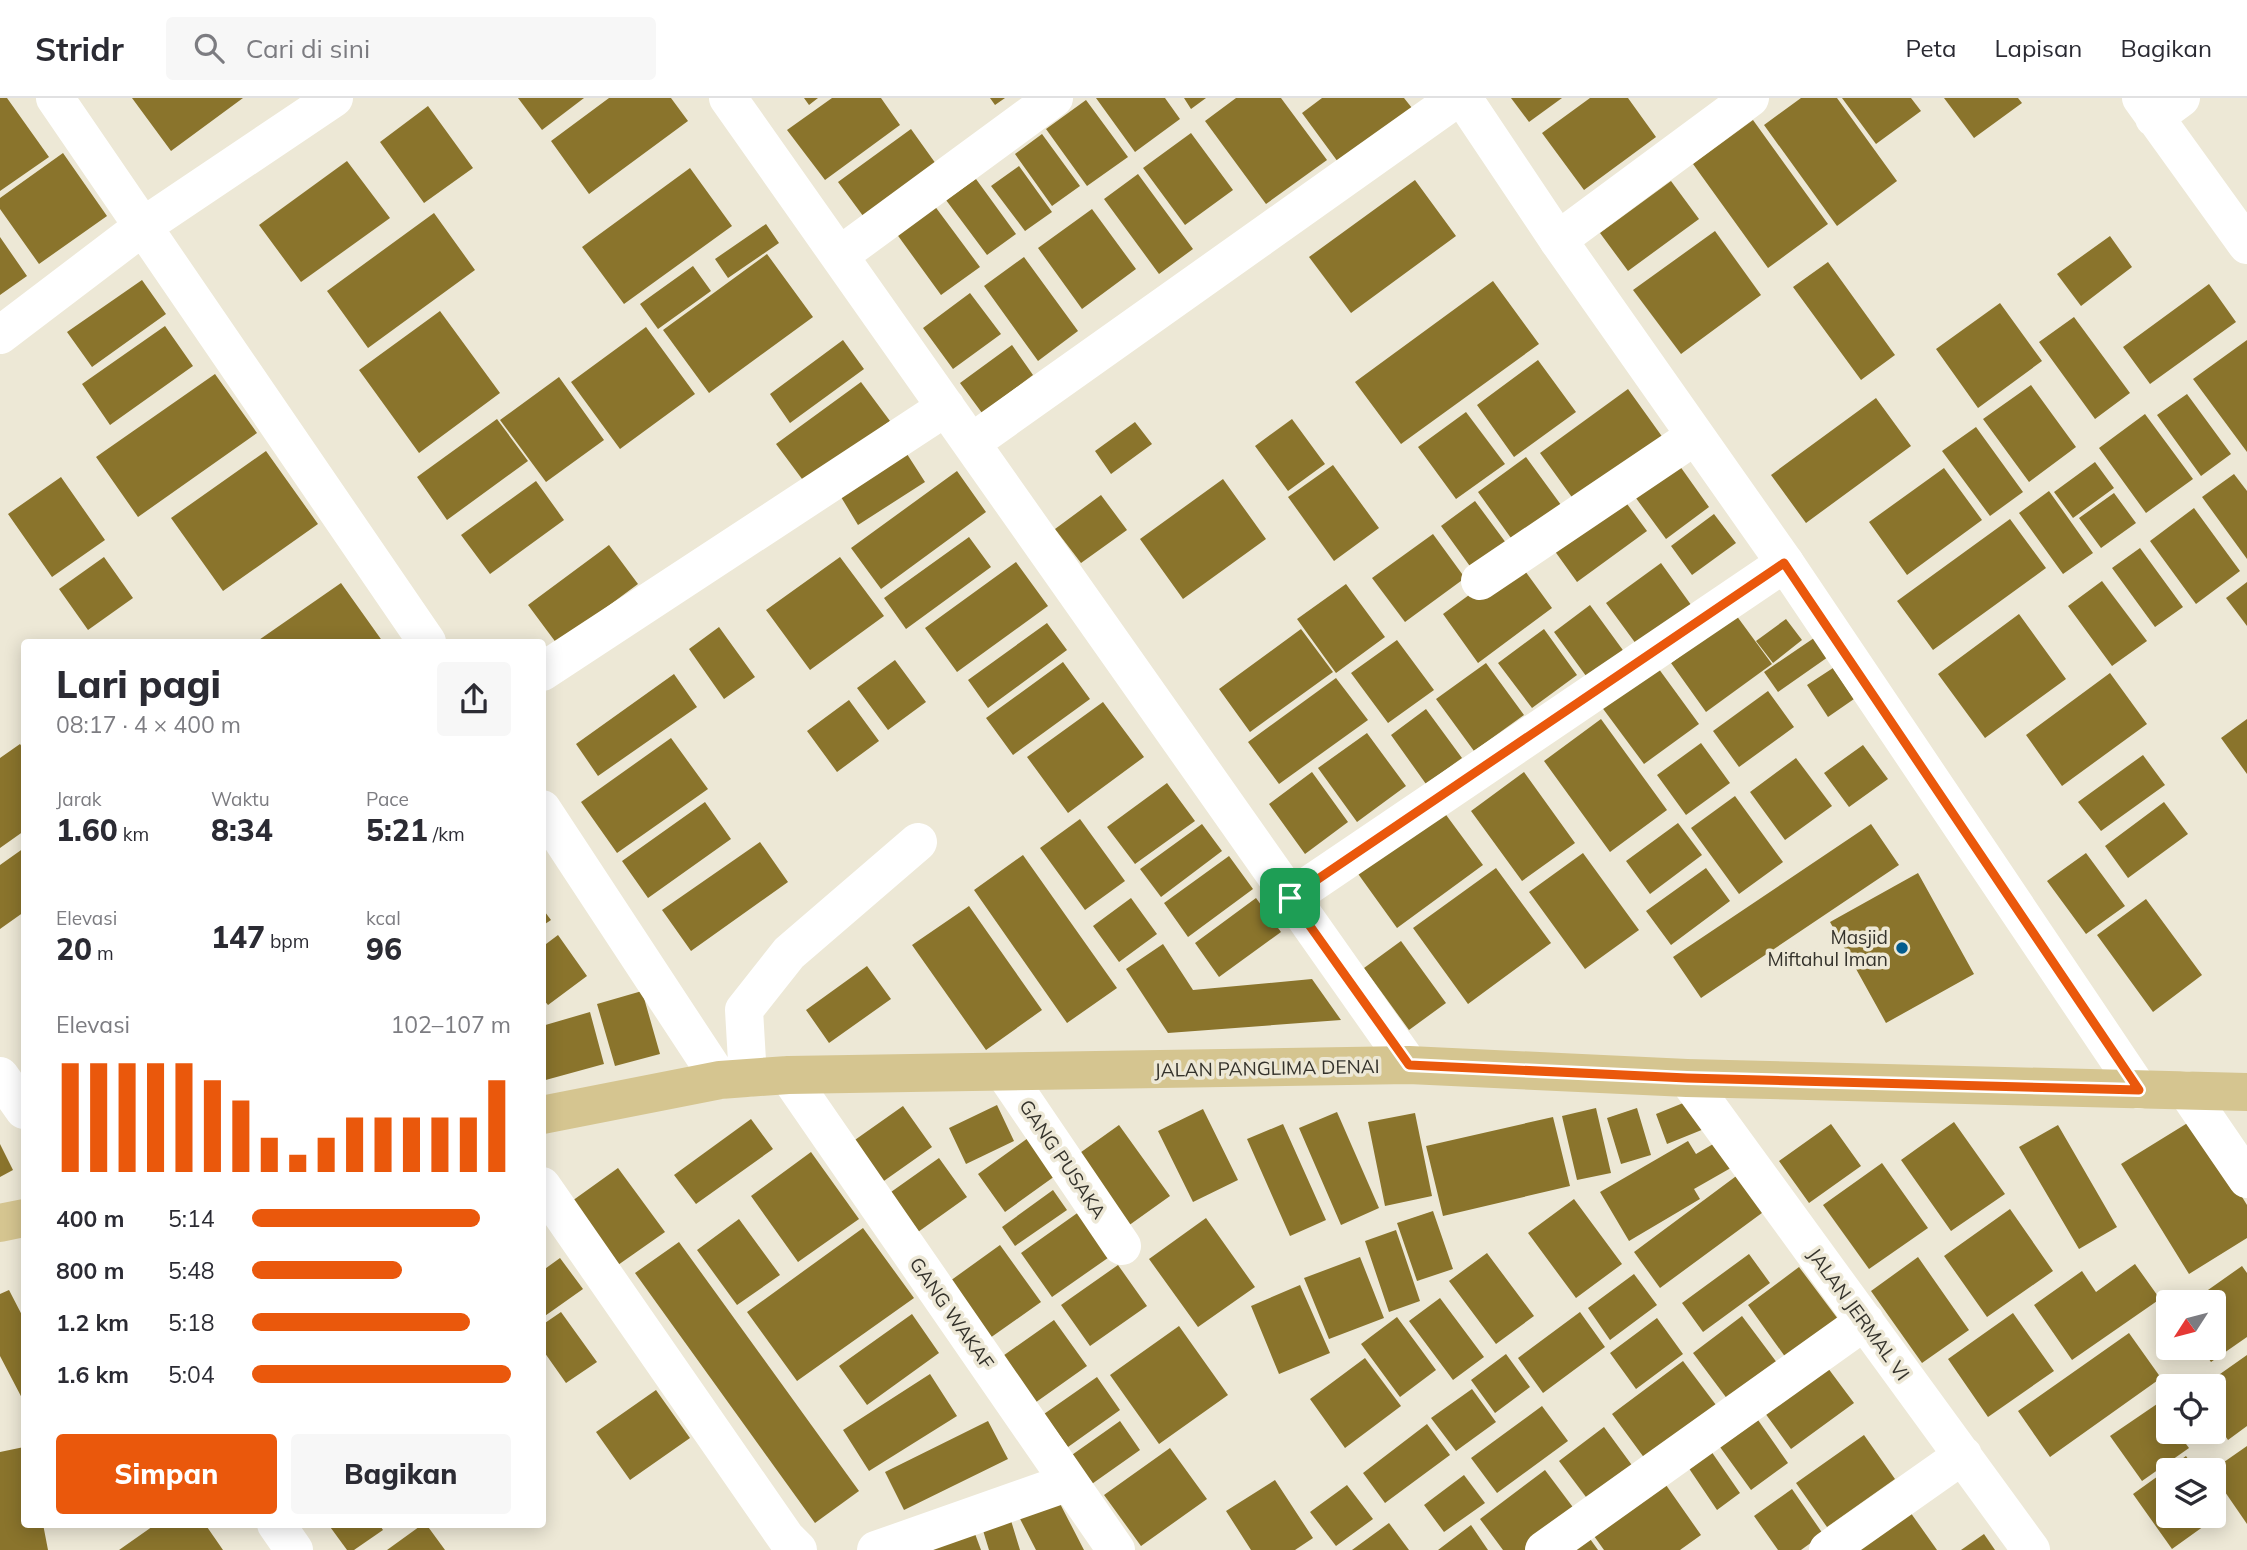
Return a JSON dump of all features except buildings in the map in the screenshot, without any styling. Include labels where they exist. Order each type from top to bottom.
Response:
[{"type":"main road","name":"JALAN PANGLIMA DENAI","points":[[546,1114],[734,1079],[788,1075],[1409,1065],[1687,1078],[2247,1092]]},
{"type":"main road","points":[[0,1223],[21,1219]]},
{"type":"street","points":[[55,98],[145,225],[425,639]]},
{"type":"street","points":[[0,335],[145,225],[334,98]]},
{"type":"street","points":[[728,98],[1409,1065]]},
{"type":"street","points":[[840,255],[1054,98]]},
{"type":"street","points":[[971,443],[1457,98]]},
{"type":"street","points":[[1463,98],[1784,563],[2139,1090]]},
{"type":"street","points":[[1559,240],[1749,98]]},
{"type":"street","points":[[2159,105],[2247,245]]},
{"type":"street","points":[[546,669],[946,407]]},
{"type":"street","points":[[1480,581],[1695,436]]},
{"type":"street","points":[[1290,898],[1784,563]]},
{"type":"street","points":[[546,815],[734,1079]]},
{"type":"street","points":[[734,1079],[744,1010],[789,953],[918,842]]},
{"type":"street","name":"GANG PUSAKA","points":[[1004,1072],[1122,1246]]},
{"type":"street","name":"GANG WAKAF","points":[[788,1075],[1116,1550]]},
{"type":"street","points":[[0,1076],[21,1106]]},
{"type":"street","name":"JALAN JERMAL VI","points":[[1687,1078],[2031,1550]]},
{"type":"street","points":[[2186,1090],[2247,1179]]},
{"type":"street","points":[[546,1192],[778,1527],[798,1550]]},
{"type":"street","points":[[1544,1550],[1865,1321]]},
{"type":"street","points":[[1828,1550],[1963,1455]]},
{"type":"street","points":[[876,1550],[1069,1482]]},
{"type":"street","points":[[279,1528],[294,1550]]},
{"type":"place","name":"Masjid Miftahul Iman","points":[[1902,948]]},
{"type":"route","points":[[1784,563],[2139,1090],[1687,1078],[1409,1065],[1290,898],[1784,563]]}]
